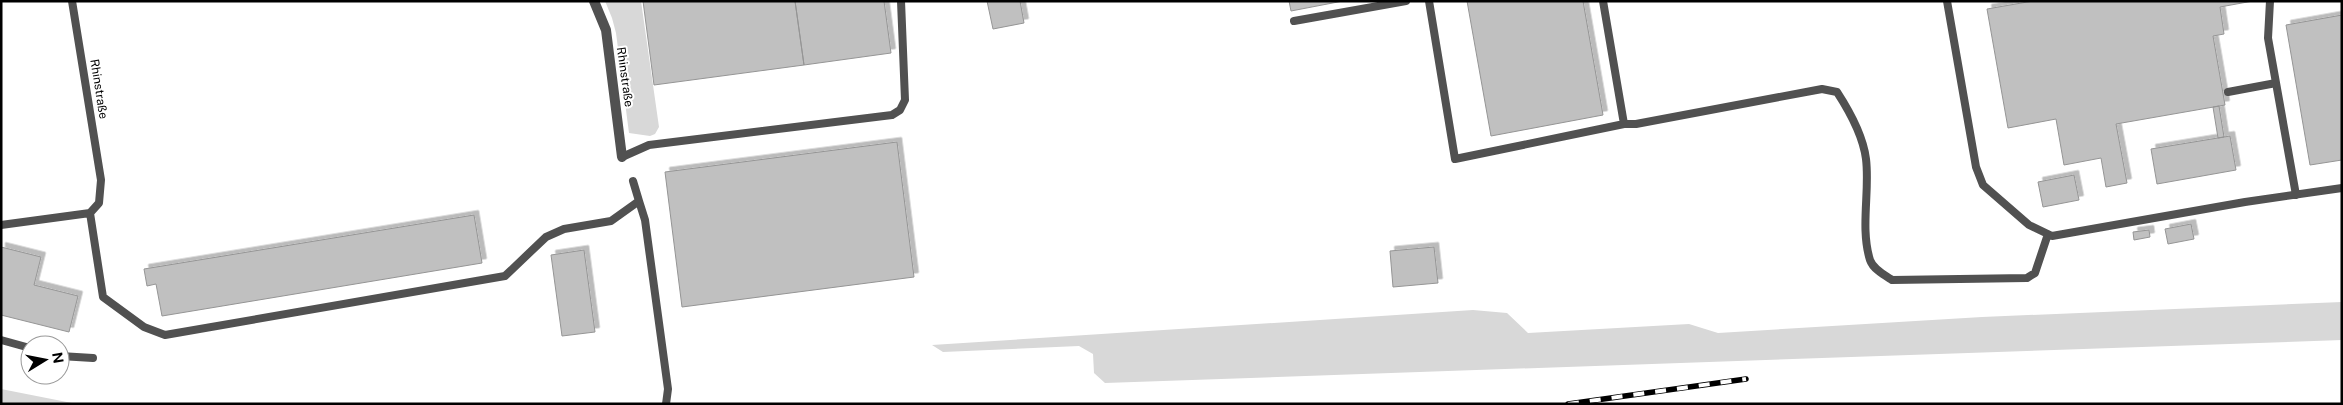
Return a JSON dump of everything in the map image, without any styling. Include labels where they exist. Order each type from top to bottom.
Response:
[{"type":"street","name":"Rhinstraße","points":[[594,1],[606,30],[622,157]]},
{"type":"lane","name":"Rhinstraße","points":[[72,1],[101,180],[100,203],[90,213]]},
{"type":"lane","points":[[622,157],[649,145],[892,115],[900,110],[905,100],[901,1]]},
{"type":"lane","points":[[1294,21],[1406,1]]},
{"type":"lane","points":[[1429,1],[1454,159],[1624,124],[1636,124],[1822,89],[1838,92],[1853,118],[1866,158],[1866,231],[1870,261],[1878,271],[1892,280],[2027,278],[2036,273],[2048,234]]},
{"type":"lane","points":[[1603,1],[1624,124]]},
{"type":"lane","points":[[1946,1],[1976,167],[1983,185],[2029,225],[2052,236],[2245,202],[2342,188]]},
{"type":"lane","points":[[2270,1],[2268,38],[2296,196]]},
{"type":"lane","points":[[2228,92],[2276,83]]},
{"type":"lane","points":[[633,181],[645,220],[668,389],[666,404]]},
{"type":"lane","points":[[1,225],[90,213],[103,297],[144,327],[165,335],[504,276],[546,237],[564,229],[611,221],[639,201]]},
{"type":"lane","points":[[1,340],[20,345]]},
{"type":"lane","points":[[70,357],[93,358]]},
{"type":"shaded area","points":[[605,1],[641,1],[659,127],[655,134],[650,136],[629,133],[616,33]]},
{"type":"shaded area","points":[[2342,302],[2342,340],[1105,383],[1094,373],[1093,354],[1079,346],[943,352],[932,345],[1473,310],[1507,313],[1528,333],[1689,324],[1718,333],[1982,317]]},
{"type":"shaded area","points":[[1,389],[77,404],[1,404]]},
{"type":"building","points":[[643,1],[795,1],[804,65],[654,85]]},
{"type":"building","points":[[795,1],[884,1],[891,53],[804,65]]},
{"type":"building","points":[[987,1],[1020,1],[1024,23],[993,29]]},
{"type":"building","points":[[1289,1],[1343,1],[1291,11]]},
{"type":"building","points":[[1467,1],[1583,1],[1603,115],[1491,136]]},
{"type":"building","points":[[2033,1],[2253,1],[2220,7],[2224,34],[2213,36],[2225,105],[2116,124],[2127,183],[2106,187],[2101,158],[2064,165],[2056,119],[2008,128],[1987,9]]},
{"type":"building","points":[[2342,15],[2342,160],[2310,165],[2286,25]]},
{"type":"building","points":[[2219,106],[2224,137],[2218,138],[2213,107]]},
{"type":"building","points":[[2230,136],[2236,170],[2157,184],[2151,149]]},
{"type":"building","points":[[897,142],[914,277],[682,307],[665,172]]},
{"type":"building","points":[[2074,175],[2079,200],[2043,207],[2038,182]]},
{"type":"building","points":[[474,215],[482,263],[162,316],[156,284],[147,286],[144,269]]},
{"type":"building","points":[[2191,224],[2194,239],[2168,244],[2165,229]]},
{"type":"building","points":[[2149,230],[2150,237],[2134,240],[2133,232]]},
{"type":"building","points":[[1,247],[41,257],[34,285],[78,296],[69,332],[1,315]]},
{"type":"building","points":[[1434,247],[1438,283],[1393,287],[1390,251]]},
{"type":"building","points":[[584,250],[595,332],[562,336],[551,255]]},
{"type":"railway","points":[[1568,404],[1746,379]]}]
